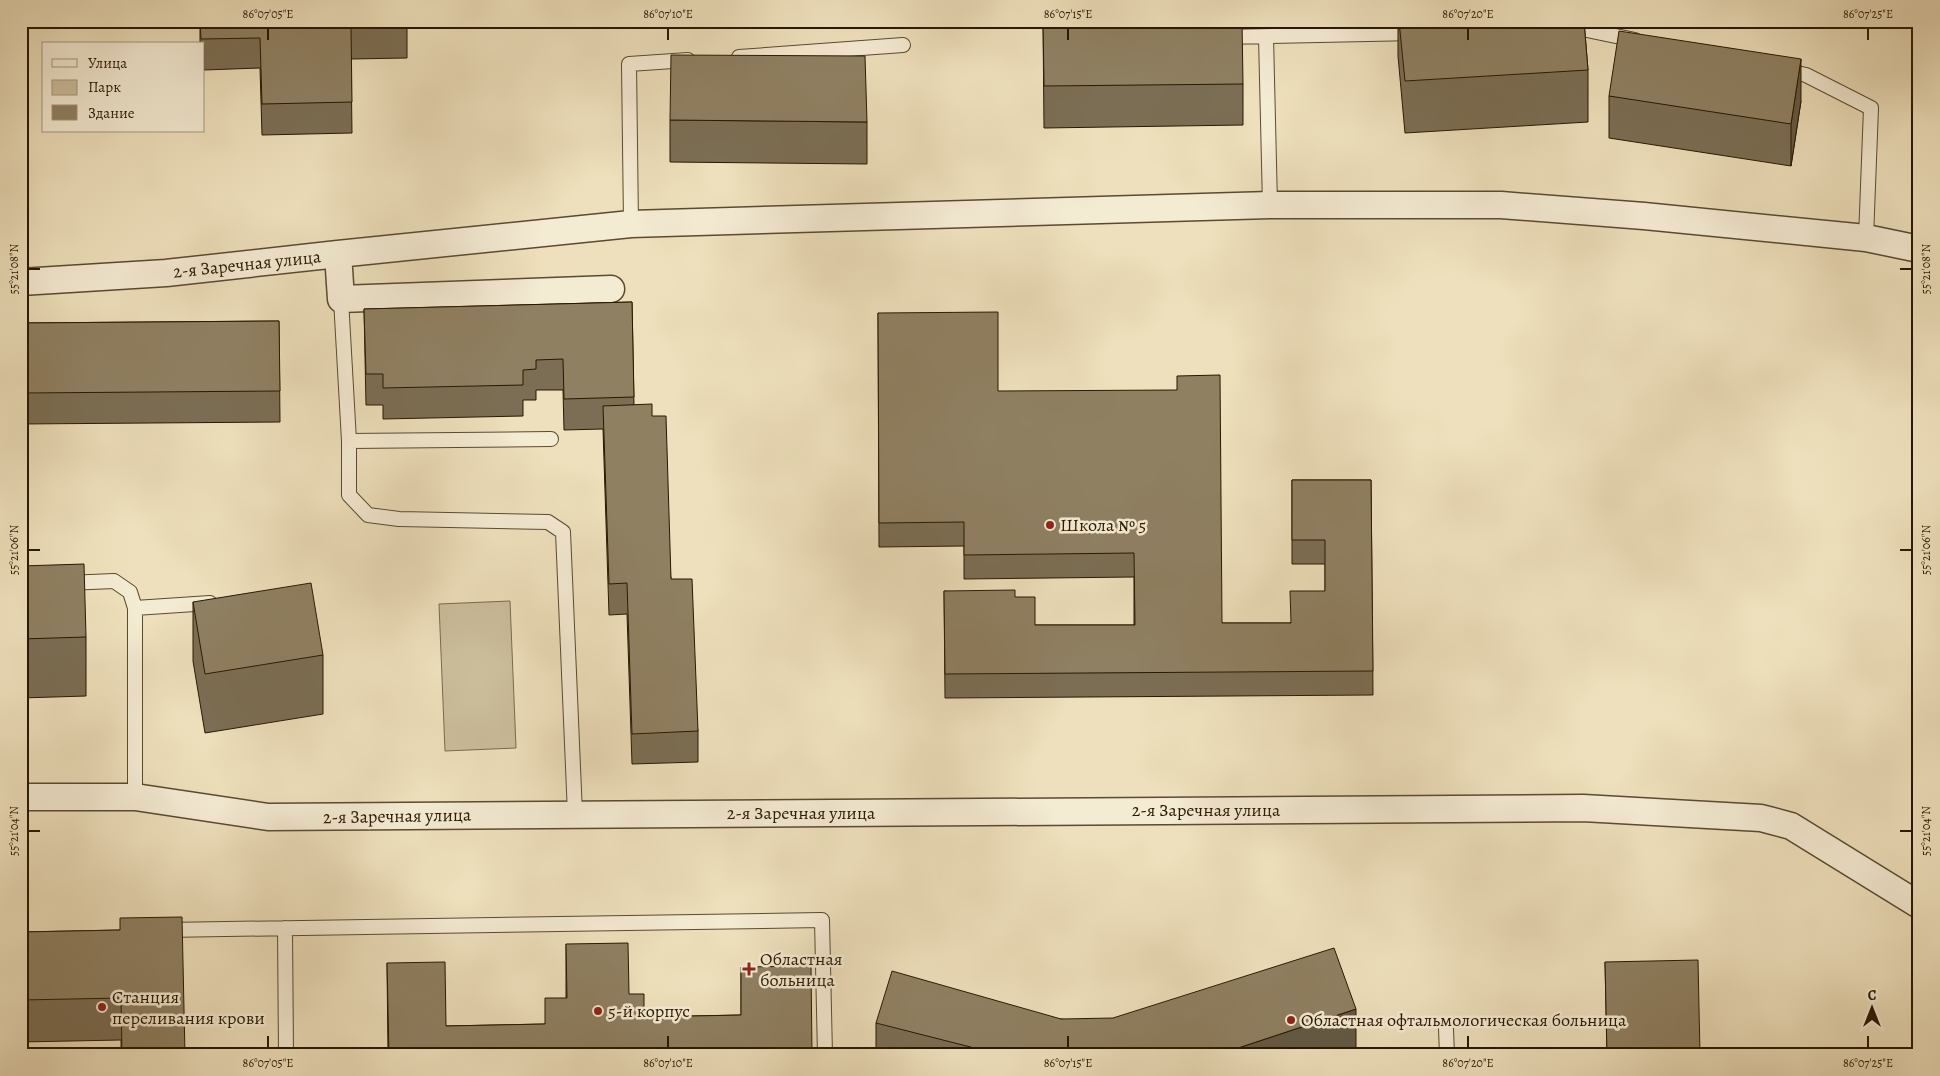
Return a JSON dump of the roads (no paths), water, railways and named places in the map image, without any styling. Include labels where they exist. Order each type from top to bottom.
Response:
[{"type":"street","points":[[338,254],[631,224],[1270,205],[1501,205],[1654,217],[1866,238],[1919,249]]},
{"type":"street","name":"2-я Заречная улица","points":[[21,282],[166,273],[338,254],[341,299]]},
{"type":"street","points":[[341,299],[611,289]]},
{"type":"street","name":"2-я Заречная улица","points":[[21,797],[135,797],[268,817],[1583,808],[1761,818],[1791,826],[1919,905]]},
{"type":"lane","points":[[1552,30],[1582,30],[1650,43]]},
{"type":"lane","points":[[1208,37],[1434,33]]},
{"type":"lane","points":[[1266,37],[1270,205]]},
{"type":"lane","points":[[726,58],[903,45]]},
{"type":"lane","points":[[631,224],[628,64],[697,60]]},
{"type":"lane","points":[[1767,67],[1806,75],[1871,108],[1866,238]]},
{"type":"lane","points":[[341,299],[349,441],[349,496],[368,515],[399,519],[548,522],[562,532],[575,814]]},
{"type":"lane","points":[[349,441],[551,439]]},
{"type":"lane","points":[[49,583],[114,581],[130,592],[135,608],[135,797]]},
{"type":"lane","points":[[135,608],[223,602]]},
{"type":"lane","points":[[148,930],[822,920],[825,1055]]},
{"type":"lane","points":[[285,928],[286,1055]]},
{"type":"lane","points":[[1446,1029],[1447,1055]]},
{"type":"place","name":"Школа № 5","points":[[1050,525]]},
{"type":"place","name":"Областная больница","points":[[749,969]]},
{"type":"place","name":"Станция переливания крови","points":[[102,1007]]},
{"type":"place","name":"5-й корпус","points":[[598,1011]]},
{"type":"place","name":"Областная офтальмологическая больница","points":[[1291,1020]]}]
